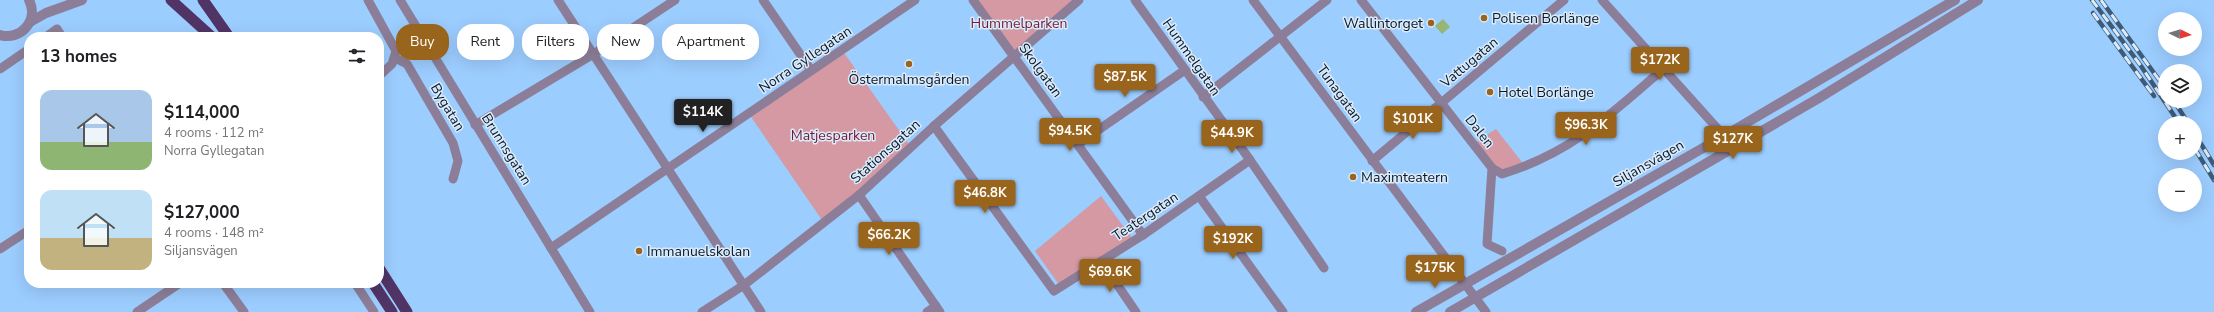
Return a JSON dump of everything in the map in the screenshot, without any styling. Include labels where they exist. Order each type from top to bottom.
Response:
[{"type":"highway","points":[[171,0],[206,32]]},
{"type":"highway","points":[[203,0],[225,32]]},
{"type":"highway","points":[[384,276],[407,312]]},
{"type":"highway","points":[[376,288],[392,312]]},
{"type":"street","points":[[29,0],[32,9],[30,22]]},
{"type":"street","points":[[0,35],[17,35],[22,32],[30,22],[46,13],[82,0]]},
{"type":"street","points":[[368,0],[393,43],[395,58],[384,72]]},
{"type":"street","name":"Brunnsgatan","points":[[400,0],[590,312]]},
{"type":"street","points":[[558,0],[592,55],[761,312]]},
{"type":"street","points":[[475,125],[592,55],[675,0]]},
{"type":"street","points":[[763,0],[811,70]]},
{"type":"street","name":"Norra Gyllegatan","points":[[551,248],[915,0]]},
{"type":"street","name":"Skolgatan","points":[[973,0],[1143,235]]},
{"type":"street","name":"Stationsgatan","points":[[702,312],[744,286],[858,195],[934,126],[1079,0]]},
{"type":"street","name":"Hummelgatan","points":[[1135,0],[1203,97],[1250,160],[1324,268]]},
{"type":"street","name":"Tunagatan","points":[[1254,0],[1372,161],[1486,312]]},
{"type":"street","points":[[1203,97],[1327,0]]},
{"type":"street","name":"Dalen","points":[[1361,0],[1492,168],[1487,244],[1502,250]]},
{"type":"street","name":"Vattugatan","points":[[1372,161],[1564,0]]},
{"type":"street","points":[[1602,0],[1734,147]]},
{"type":"street","name":"Siljansvägen","points":[[1416,312],[1724,136],[1955,0]]},
{"type":"street","name":"Siljansvägen","points":[[1450,312],[1476,298],[1549,253],[1734,147],[1978,0]]},
{"type":"street","points":[[0,68],[24,51]]},
{"type":"street","name":"Bygatan","points":[[395,58],[407,64],[453,143],[458,161],[453,179]]},
{"type":"street","points":[[1492,168],[1502,174],[1562,150],[1600,124],[1663,69]]},
{"type":"street","points":[[1078,144],[1185,70]]},
{"type":"street","name":"Teatergatan","points":[[934,126],[1054,291],[1143,235],[1250,160]]},
{"type":"street","points":[[858,195],[938,309],[927,312]]},
{"type":"street","points":[[1199,196],[1283,312]]},
{"type":"street","points":[[0,249],[24,233]]},
{"type":"street","points":[[1101,261],[1136,312]]},
{"type":"street","points":[[136,312],[172,288]]},
{"type":"street","points":[[227,288],[244,312]]},
{"type":"street","points":[[358,288],[374,312]]},
{"type":"green space","name":"Hummelparken","points":[[974,0],[1079,0],[1014,57]]},
{"type":"green space","name":"Matjesparken","points":[[842,50],[911,147],[824,223],[749,114]]},
{"type":"green space","points":[[1496,129],[1525,166],[1502,174],[1473,144]]},
{"type":"green space","points":[[1101,196],[1132,238],[1060,286],[1035,251]]},
{"type":"shaded area","points":[[1443,19],[1450,27],[1442,34],[1435,26]]},
{"type":"railway","points":[[2092,0],[2141,66],[2174,116]]},
{"type":"railway","points":[[2101,0],[2158,78]]},
{"type":"railway","points":[[2093,13],[2154,96]]},
{"type":"railway","points":[[2178,108],[2184,116]]},
{"type":"railway","points":[[2202,145],[2214,165]]},
{"type":"railway","points":[[2202,160],[2214,180]]},
{"type":"place","name":"Polisen Borlänge","points":[[1484,18]]},
{"type":"place","name":"Wallintorget","points":[[1431,23]]},
{"type":"place","name":"Östermalmsgården","points":[[909,64]]},
{"type":"place","name":"Hotel Borlänge","points":[[1490,92]]},
{"type":"place","name":"Maximteatern","points":[[1353,177]]},
{"type":"place","name":"Immanuelskolan","points":[[639,251]]}]
